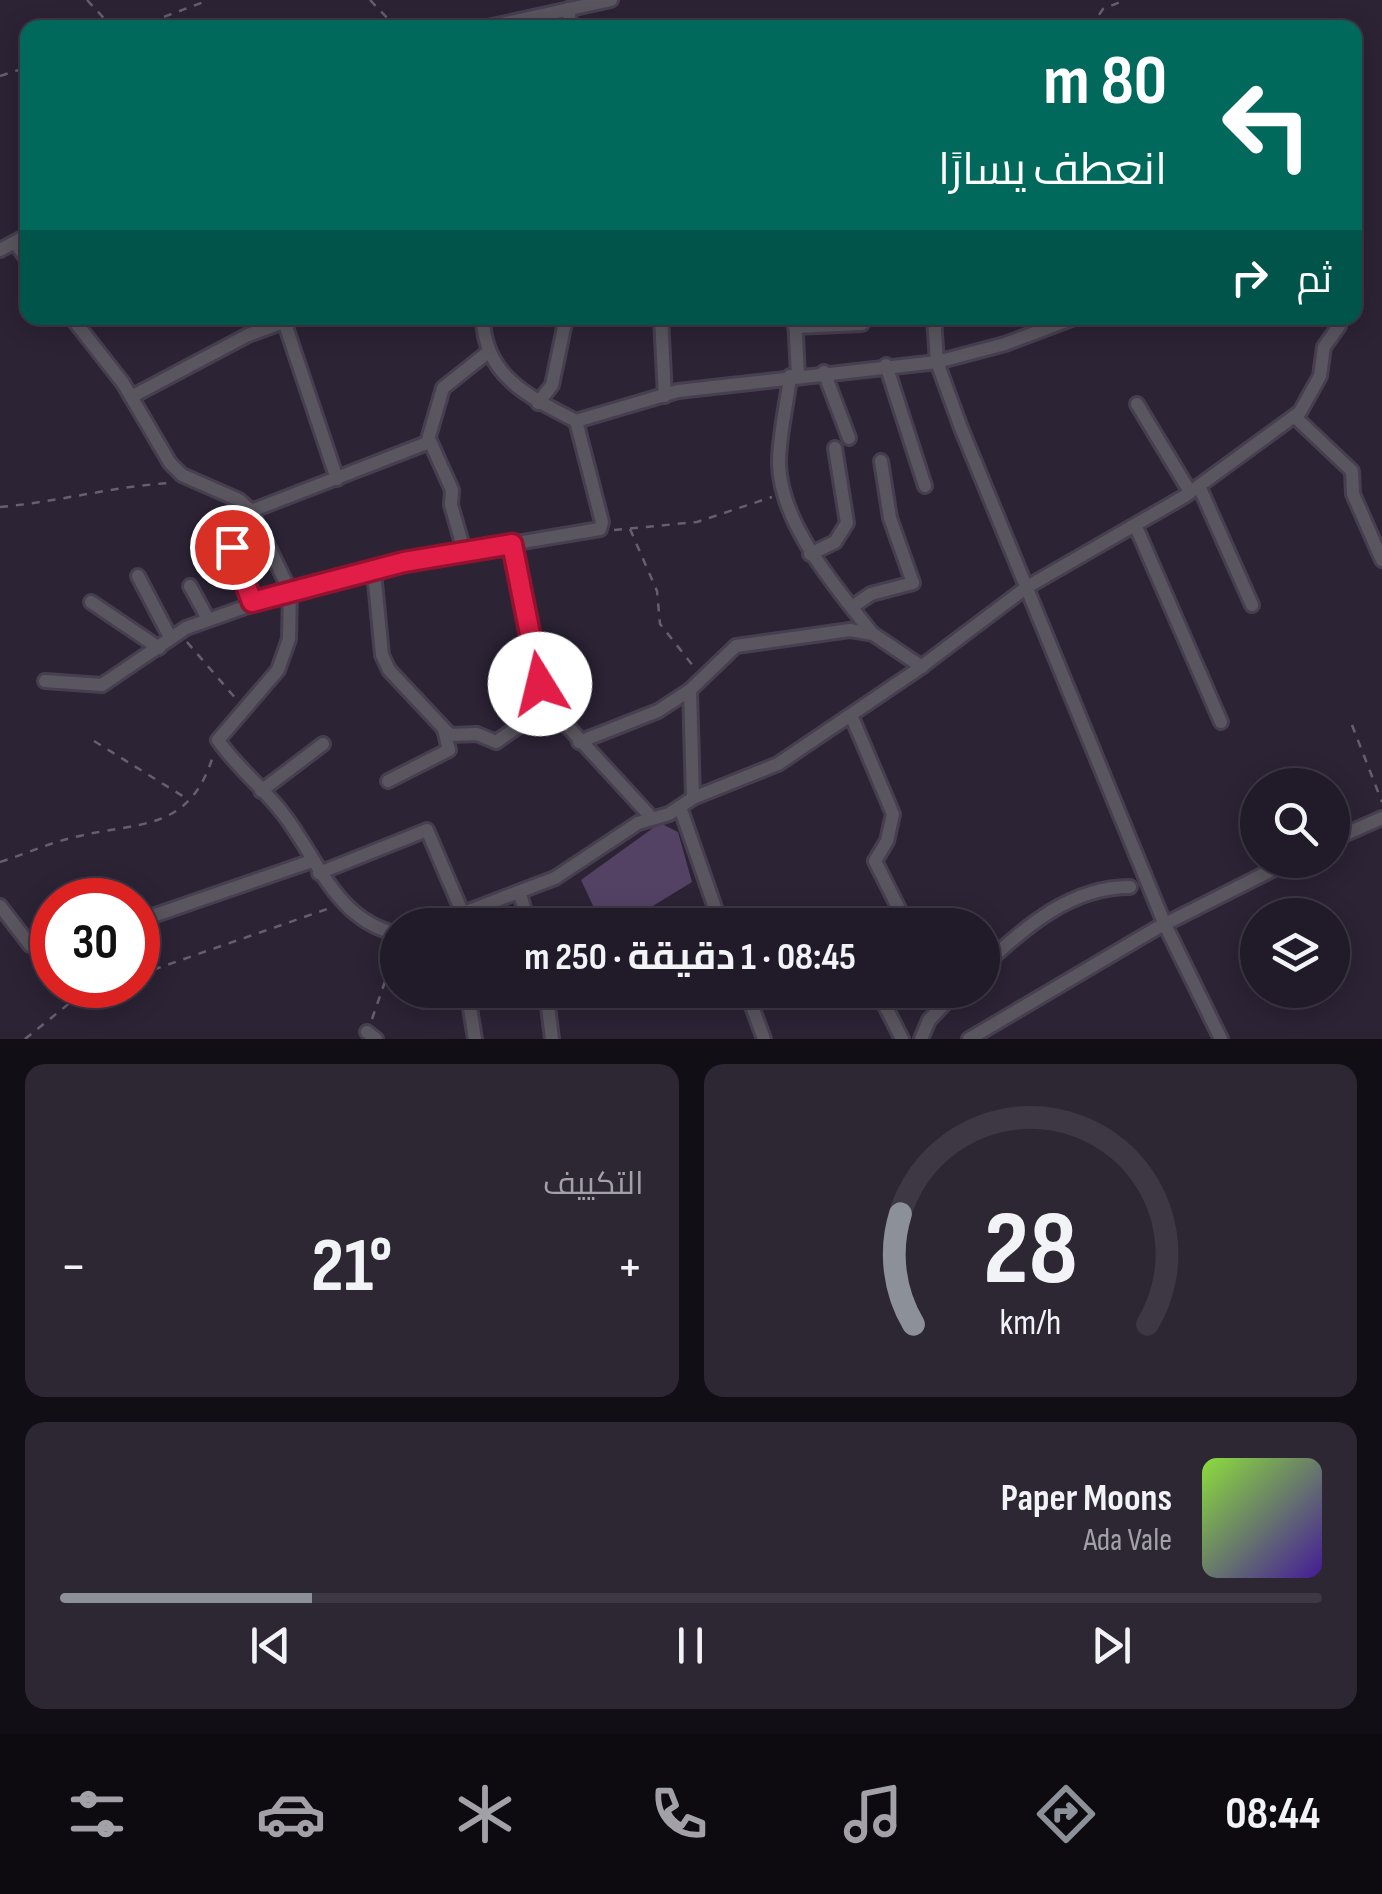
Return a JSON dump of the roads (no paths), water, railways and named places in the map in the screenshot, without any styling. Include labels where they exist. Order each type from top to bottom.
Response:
[{"type":"street","points":[[519,20],[610,0]]},
{"type":"street","points":[[568,9],[570,20]]},
{"type":"street","points":[[0,250],[20,240]]},
{"type":"street","points":[[15,243],[20,250]]},
{"type":"street","points":[[77,325],[131,396],[170,463],[184,477],[239,500],[250,511],[290,591],[289,639],[278,670],[218,740],[284,814],[315,867],[344,903],[380,929]]},
{"type":"street","points":[[131,396],[245,337],[279,325]]},
{"type":"street","points":[[291,325],[336,479]]},
{"type":"street","points":[[485,325],[487,353],[502,374],[538,403],[576,421],[665,396],[824,372],[937,362],[1038,325]]},
{"type":"street","points":[[538,403],[552,386],[565,325]]},
{"type":"street","points":[[661,325],[665,396]]},
{"type":"street","points":[[795,325],[794,376],[779,458],[783,494],[810,554],[873,634],[922,666]]},
{"type":"street","points":[[934,325],[937,362],[1026,587],[1165,925],[1221,1039]]},
{"type":"street","points":[[480,908],[555,878],[651,817],[778,764],[922,666],[1026,587],[1195,489],[1272,428],[1295,417],[1320,376],[1324,347],[1339,325]]},
{"type":"street","points":[[464,554],[452,490],[430,441],[443,388],[487,353]]},
{"type":"street","points":[[886,365],[925,486]]},
{"type":"street","points":[[824,372],[848,438]]},
{"type":"street","points":[[1137,404],[1195,489],[1252,604]]},
{"type":"street","points":[[1295,417],[1352,471],[1353,494],[1382,560]]},
{"type":"street","points":[[46,681],[102,685],[175,634],[252,602],[290,591],[404,562],[600,529],[602,522],[576,421]]},
{"type":"street","points":[[250,511],[430,441]]},
{"type":"street","points":[[810,554],[835,542],[847,523],[835,448]]},
{"type":"street","points":[[852,607],[871,594],[912,582],[890,518],[880,461]]},
{"type":"street","points":[[1136,526],[1221,722]]},
{"type":"street","points":[[512,544],[537,674],[556,716],[651,817]]},
{"type":"street","points":[[232,547],[252,602]]},
{"type":"street","points":[[374,572],[382,655],[389,670],[450,735],[476,734],[496,742],[519,726],[556,716]]},
{"type":"street","points":[[138,576],[175,634]]},
{"type":"street","points":[[190,586],[208,619]]},
{"type":"street","points":[[90,602],[159,648]]},
{"type":"street","points":[[579,742],[658,712],[690,690],[701,676],[741,644],[850,630],[873,634]]},
{"type":"street","points":[[690,690],[693,798]]},
{"type":"street","points":[[851,715],[889,795],[892,828],[875,861],[898,908]]},
{"type":"street","points":[[388,782],[450,750],[444,729]]},
{"type":"street","points":[[260,791],[323,744]]},
{"type":"street","points":[[680,806],[716,908]]},
{"type":"street","points":[[1350,832],[1382,818]]},
{"type":"street","points":[[160,914],[427,830],[460,908]]},
{"type":"street","points":[[969,1039],[1165,925],[1257,878]]},
{"type":"street","points":[[1000,950],[1024,928],[1062,904],[1088,892],[1130,887]]},
{"type":"street","points":[[520,894],[524,908]]},
{"type":"street","points":[[0,906],[30,945]]},
{"type":"street","points":[[470,1008],[475,1039]]},
{"type":"street","points":[[548,1008],[552,1039]]},
{"type":"street","points":[[753,1008],[764,1039]]},
{"type":"street","points":[[886,1008],[902,1039]]},
{"type":"street","points":[[920,1039],[937,1008]]}]
